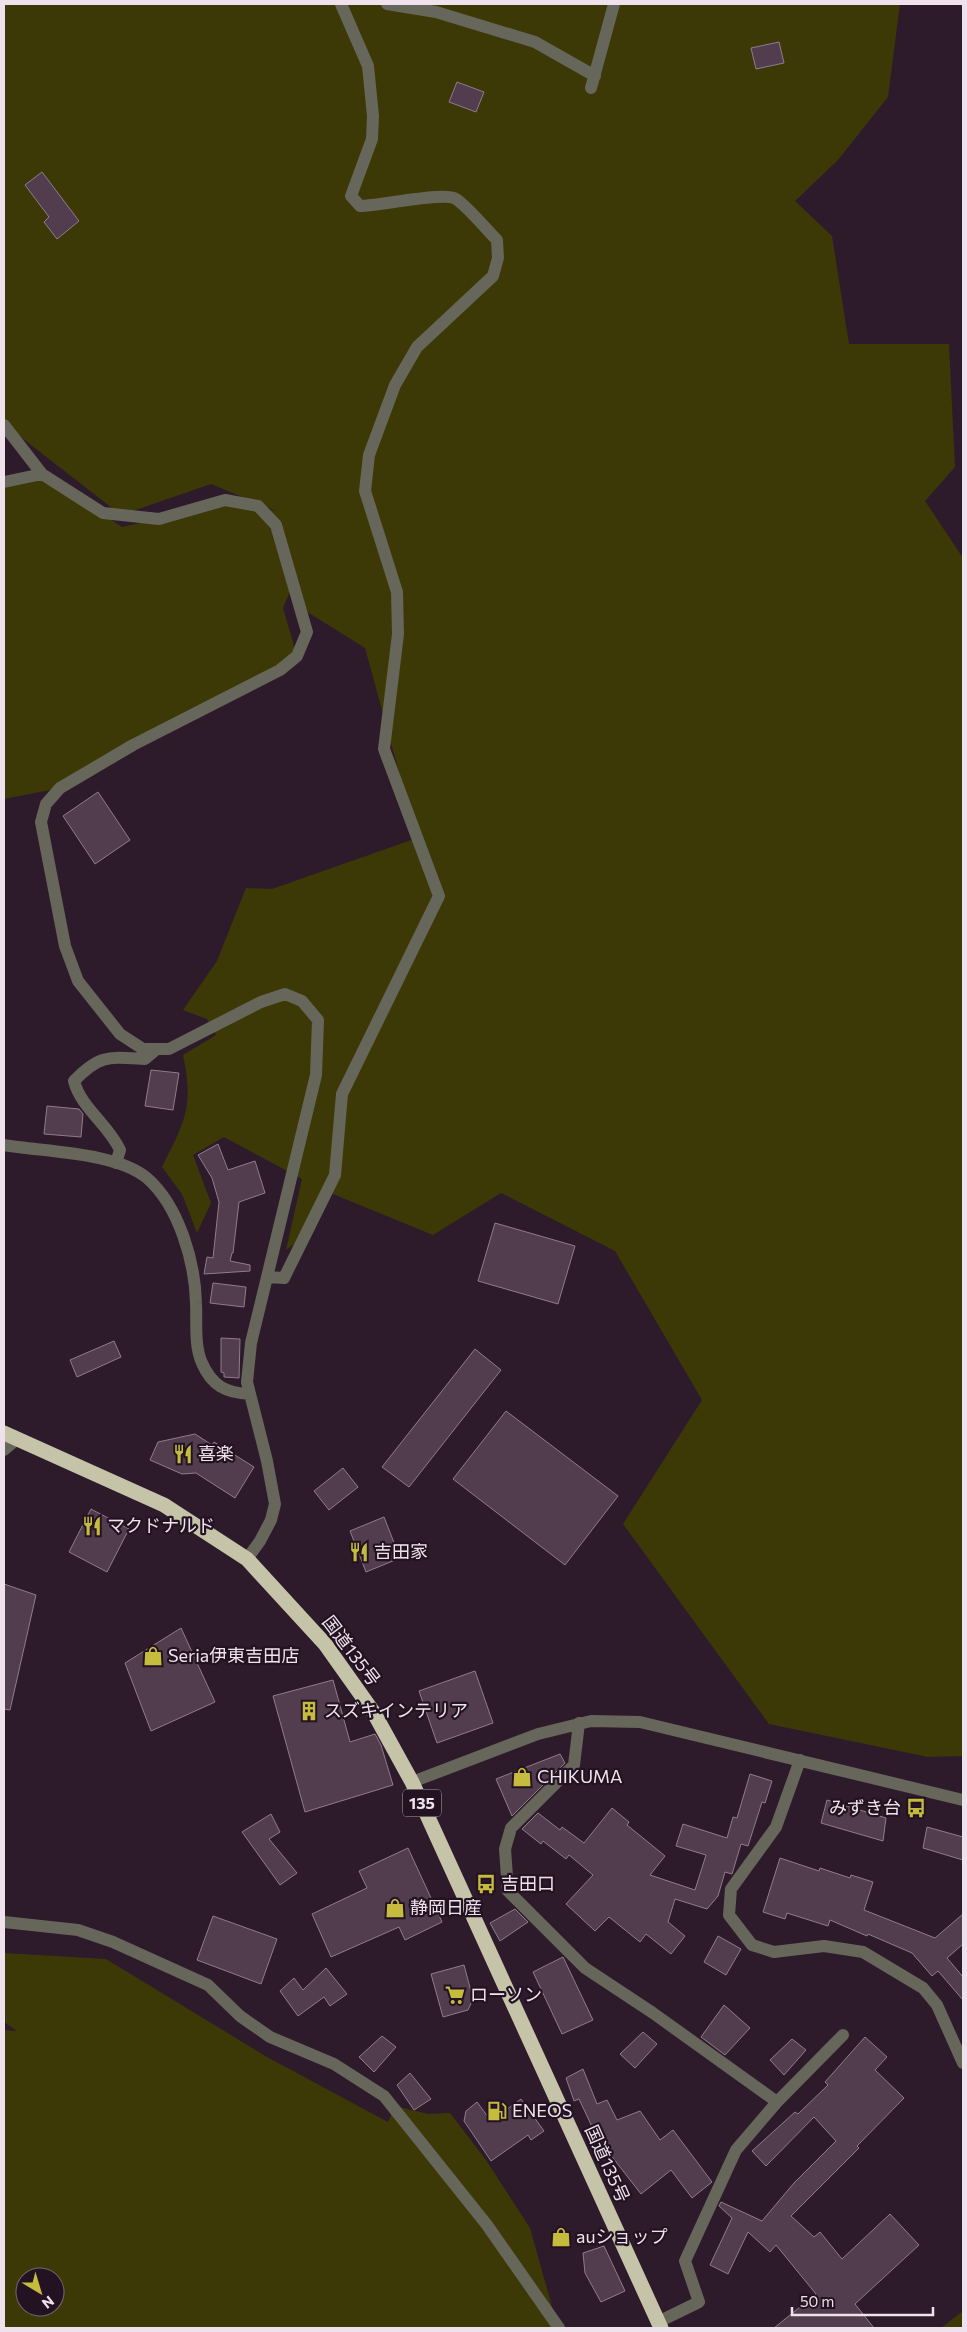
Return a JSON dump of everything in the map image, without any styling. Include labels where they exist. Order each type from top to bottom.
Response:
[{"type":"highway","name":"国道135号","points":[[10,1436],[164,1505],[247,1559],[325,1644],[374,1713],[412,1782],[660,2325]]},
{"type":"street","points":[[267,1277],[284,1278],[335,1175],[342,1094],[439,896],[384,749],[398,634],[398,592],[366,491],[369,455],[395,384],[417,346],[493,276],[498,258],[497,240],[455,198],[442,196],[374,206],[360,206],[351,196],[372,139],[373,116],[368,66],[340,4]]},
{"type":"street","points":[[387,4],[436,12],[535,42],[593,82],[614,4]]},
{"type":"street","points":[[4,425],[42,474],[103,512],[159,519],[224,500],[258,506],[276,524],[307,632],[297,656],[280,670],[133,745],[60,788],[46,804],[40,822],[65,946],[78,981],[120,1034],[143,1049],[169,1049],[261,1002],[285,994],[302,1001],[318,1020],[316,1075],[251,1343],[247,1382],[267,1461],[275,1504],[271,1520],[260,1541],[247,1559]]},
{"type":"street","points":[[4,482],[42,474]]},
{"type":"street","points":[[116,1163],[120,1150],[113,1135],[78,1095],[74,1081],[99,1059],[111,1057],[145,1059],[157,1049]]},
{"type":"street","points":[[4,1145],[116,1163],[146,1178],[160,1192],[176,1215],[188,1250],[196,1298],[201,1361],[207,1374],[219,1386],[231,1393],[250,1394]]},
{"type":"street","points":[[4,1450],[10,1436]]},
{"type":"street","points":[[412,1782],[538,1734],[591,1720],[640,1722],[963,1800]]},
{"type":"street","points":[[579,1723],[574,1765],[511,1828],[505,1849],[508,1891],[585,1968],[653,2013],[777,2102]]},
{"type":"street","points":[[800,1760],[776,1827],[731,1890],[729,1916],[752,1946],[774,1952],[824,1946],[863,1952],[923,1988],[937,2005],[963,2062]]},
{"type":"street","points":[[4,1922],[78,1930],[113,1942],[208,1984],[240,2016],[270,2037],[334,2064],[384,2096],[487,2225],[559,2328]]},
{"type":"street","points":[[660,2325],[699,2302],[686,2261],[736,2150],[777,2102],[843,2035]]},
{"type":"shaded area","points":[[4,4],[900,4],[888,97],[838,160],[795,201],[832,236],[849,344],[949,344],[955,467],[925,501],[963,558],[963,1756],[928,1757],[769,1724],[623,1524],[702,1400],[615,1251],[501,1193],[433,1235],[328,1192],[304,1237],[286,1250],[302,1179],[224,1137],[193,1155],[211,1203],[197,1233],[182,1194],[162,1167],[177,1137],[185,1113],[188,1088],[183,1055],[216,1035],[207,1019],[183,1010],[217,961],[246,888],[272,889],[417,838],[365,648],[301,608],[294,582],[283,608],[297,656],[60,788],[4,799],[4,477],[42,474],[122,527],[159,519],[225,500],[276,511],[211,484],[121,515],[4,424]]},
{"type":"shaded area","points":[[4,1953],[106,1959],[267,2057],[388,2122],[395,2106],[428,2114],[450,2113],[486,2160],[530,2228],[558,2328],[4,2328],[4,2030],[17,2031],[4,2022]]},
{"type":"shaded area","points":[[963,2311],[963,2328],[941,2328]]},
{"type":"building","points":[[779,42],[784,63],[756,69],[751,48]]},
{"type":"building","points":[[457,82],[484,92],[476,112],[449,102]]},
{"type":"building","points":[[42,172],[79,221],[57,239],[44,222],[49,217],[25,185]]},
{"type":"building","points":[[98,792],[130,840],[95,864],[63,816]]},
{"type":"building","points":[[151,1070],[179,1073],[173,1110],[145,1106]]},
{"type":"building","points":[[47,1106],[79,1109],[83,1114],[81,1137],[44,1134]]},
{"type":"building","points":[[218,1144],[228,1170],[255,1161],[265,1193],[239,1202],[233,1253],[230,1261],[250,1265],[250,1271],[204,1274],[207,1257],[213,1258],[219,1202],[212,1178],[198,1155]]},
{"type":"building","points":[[495,1223],[575,1246],[558,1304],[478,1281]]},
{"type":"building","points":[[213,1283],[246,1287],[244,1307],[210,1303]]},
{"type":"building","points":[[221,1338],[240,1339],[239,1378],[224,1377],[224,1373],[221,1372]]},
{"type":"building","points":[[114,1341],[121,1357],[77,1377],[70,1360]]},
{"type":"building","points":[[475,1349],[501,1370],[409,1487],[382,1467]]},
{"type":"building","points":[[506,1411],[618,1496],[565,1565],[453,1479]]},
{"type":"building","points":[[195,1434],[212,1445],[214,1442],[254,1467],[235,1498],[196,1473],[182,1474],[150,1460],[158,1442]]},
{"type":"building","points":[[343,1468],[358,1487],[329,1510],[314,1491]]},
{"type":"building","points":[[91,1509],[129,1529],[107,1572],[69,1552]]},
{"type":"building","points":[[384,1517],[400,1558],[366,1572],[350,1531]]},
{"type":"building","points":[[4,1584],[36,1595],[10,1710],[4,1709]]},
{"type":"building","points":[[181,1628],[215,1702],[151,1731],[125,1663]]},
{"type":"building","points":[[475,1671],[493,1723],[437,1743],[419,1691]]},
{"type":"building","points":[[333,1680],[350,1742],[375,1734],[381,1745],[393,1785],[305,1812],[273,1696]]},
{"type":"building","points":[[560,1754],[565,1763],[512,1816],[496,1779]]},
{"type":"building","points":[[750,1774],[772,1781],[765,1803],[762,1802],[748,1846],[741,1844],[732,1874],[725,1872],[718,1896],[707,1909],[675,1899],[668,1922],[685,1936],[671,1954],[646,1934],[640,1942],[609,1917],[595,1931],[566,1904],[593,1875],[569,1855],[566,1859],[543,1841],[541,1844],[522,1829],[538,1813],[560,1830],[562,1827],[584,1843],[612,1808],[629,1822],[627,1825],[665,1856],[650,1875],[695,1890],[706,1855],[676,1846],[683,1824],[727,1838],[733,1817],[737,1818]]},
{"type":"building","points":[[827,1800],[886,1818],[883,1841],[821,1823]]},
{"type":"building","points":[[271,1814],[280,1832],[269,1839],[297,1873],[280,1885],[242,1832]]},
{"type":"building","points":[[927,1827],[963,1837],[963,1860],[923,1848]]},
{"type":"building","points":[[408,1848],[442,1922],[405,1940],[399,1927],[331,1957],[312,1914],[367,1888],[359,1871]]},
{"type":"building","points":[[780,1858],[819,1871],[820,1868],[850,1878],[851,1875],[873,1882],[864,1910],[935,1938],[963,1914],[963,1944],[947,1958],[963,1977],[963,2000],[938,1971],[932,1976],[912,1953],[830,1920],[828,1926],[787,1913],[785,1919],[763,1912]]},
{"type":"building","points":[[515,1909],[528,1922],[500,1941],[490,1923]]},
{"type":"building","points":[[213,1916],[277,1939],[261,1984],[197,1960]]},
{"type":"building","points":[[718,1936],[741,1949],[726,1975],[704,1962]]},
{"type":"building","points":[[563,1957],[593,2020],[562,2034],[533,1972]]},
{"type":"building","points":[[464,1965],[473,1999],[468,2010],[443,2017],[431,1974]]},
{"type":"building","points":[[326,1968],[347,1994],[330,2006],[324,1997],[298,2016],[280,1991],[294,1978],[303,1990]]},
{"type":"building","points":[[724,2005],[750,2028],[725,2055],[701,2037]]},
{"type":"building","points":[[643,2032],[657,2044],[635,2068],[620,2054]]},
{"type":"building","points":[[382,2036],[396,2047],[374,2072],[359,2057]]},
{"type":"building","points":[[865,2037],[887,2057],[875,2070],[904,2098],[857,2146],[859,2148],[791,2216],[814,2237],[820,2232],[842,2259],[890,2214],[919,2245],[855,2304],[874,2328],[774,2328],[816,2294],[776,2245],[770,2252],[748,2232],[728,2274],[710,2265],[732,2218],[719,2206],[721,2202],[762,2221],[794,2183],[836,2141],[814,2117],[766,2166],[752,2151],[795,2112],[798,2114],[828,2085],[825,2082]]},
{"type":"building","points":[[792,2039],[806,2050],[784,2075],[770,2060]]},
{"type":"building","points":[[583,2069],[597,2104],[607,2100],[617,2120],[640,2111],[660,2140],[673,2130],[712,2182],[692,2198],[671,2170],[641,2194],[606,2149],[603,2150],[579,2099],[574,2101],[566,2078]]},
{"type":"building","points":[[410,2073],[431,2099],[414,2110],[397,2085]]},
{"type":"building","points":[[521,2099],[544,2131],[531,2140],[528,2135],[491,2161],[464,2121],[466,2111],[477,2102],[491,2121]]},
{"type":"building","points":[[604,2246],[625,2291],[601,2302],[585,2273],[583,2253]]},
{"type":"place","name":"喜楽","points":[[183,1454]]},
{"type":"place","name":"マクドナルド","points":[[92,1526]]},
{"type":"place","name":"吉田家","points":[[359,1552]]},
{"type":"place","name":"Seria伊東吉田店","points":[[153,1656]]},
{"type":"place","name":"スズキインテリア","points":[[309,1711]]},
{"type":"place","name":"CHIKUMA","points":[[522,1777]]},
{"type":"place","name":"みずき台","points":[[916,1808]]},
{"type":"place","name":"吉田口","points":[[486,1884]]},
{"type":"place","name":"静岡日産","points":[[395,1908]]},
{"type":"place","name":"ローソン","points":[[455,1995]]},
{"type":"place","name":"ENEOS","points":[[497,2111]]},
{"type":"place","name":"auショップ","points":[[561,2237]]}]
